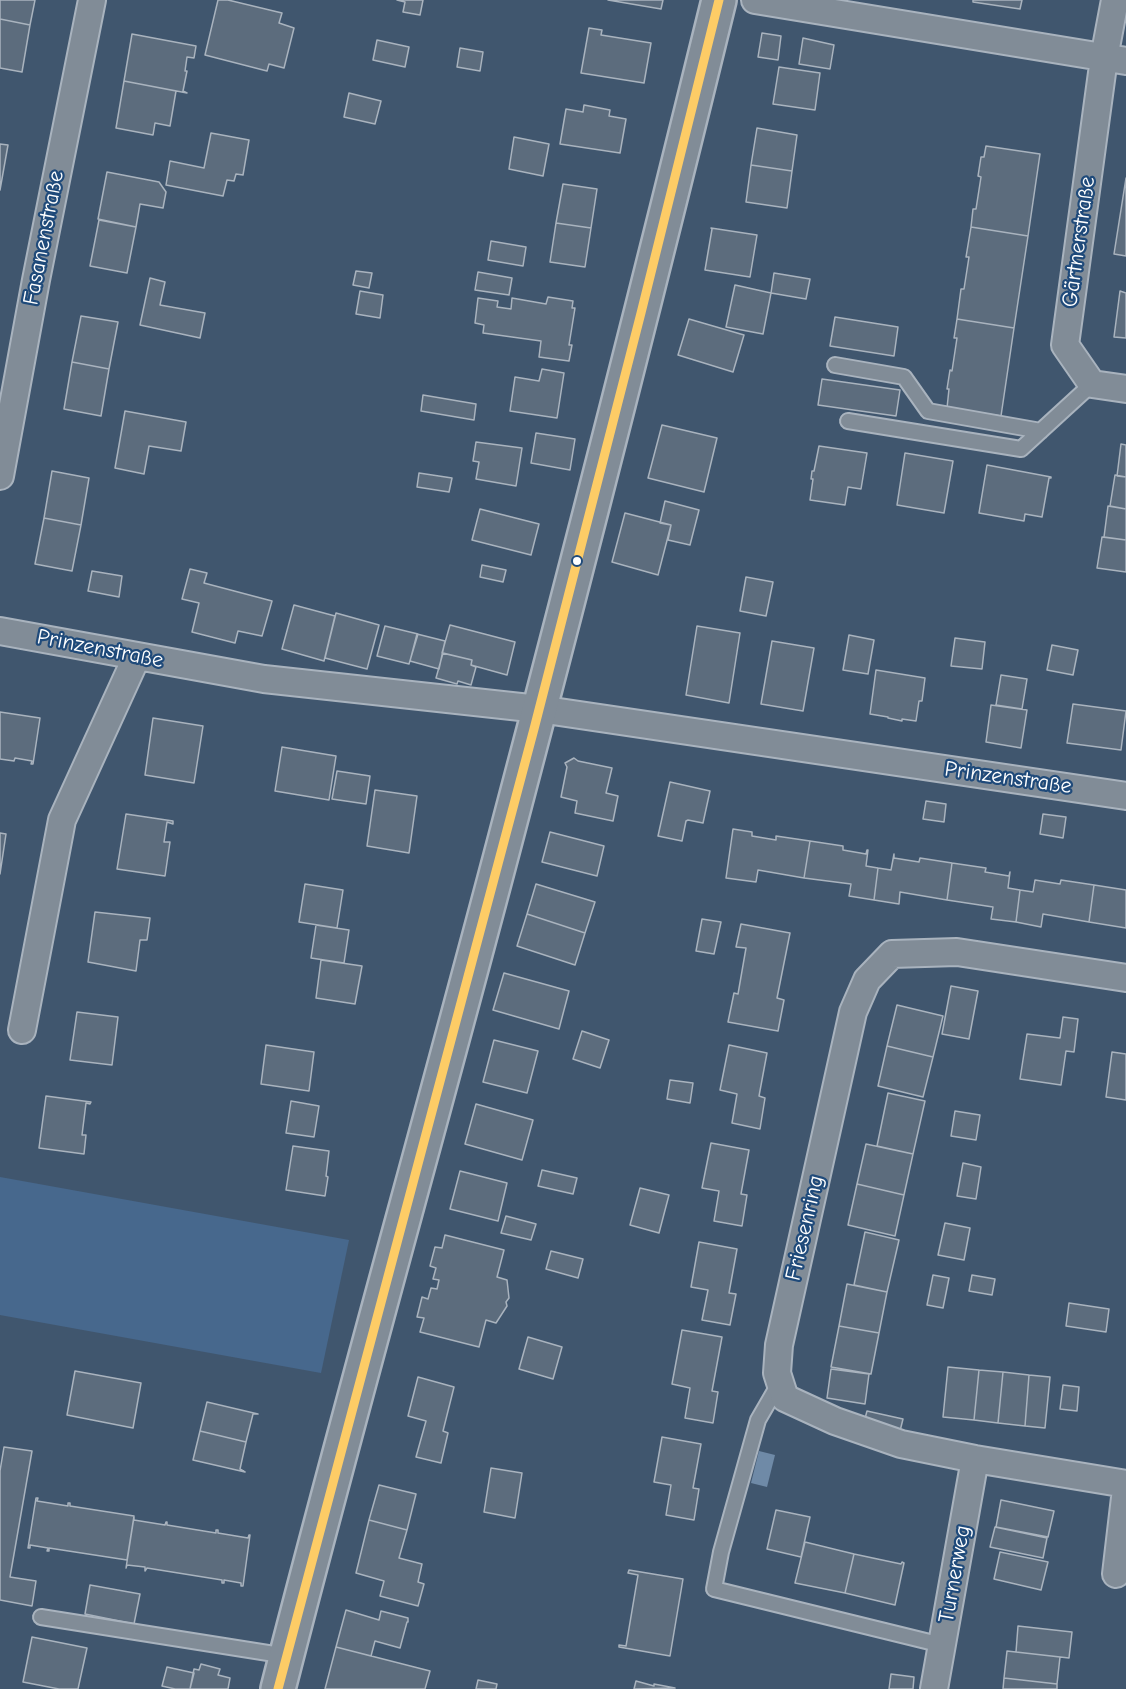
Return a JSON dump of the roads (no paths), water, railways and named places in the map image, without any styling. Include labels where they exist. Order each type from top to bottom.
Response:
[{"type":"street","name":"Fasanenstraße","points":[[0,476],[36,280],[92,0]]},
{"type":"street","points":[[278,1689],[539,709],[639,325],[719,0]]},
{"type":"street","points":[[755,0],[1115,59]]},
{"type":"street","name":"Gärtnerstraße","points":[[1092,384],[1065,345],[1115,59],[1115,0]]},
{"type":"street","points":[[1092,384],[1126,389]]},
{"type":"street","name":"Prinzenstraße","points":[[0,631],[264,679],[539,709],[1126,796]]},
{"type":"street","points":[[22,1030],[62,820],[137,656]]},
{"type":"street","name":"Friesenring","points":[[780,1382],[777,1373],[779,1345],[853,1012],[867,980],[892,954],[957,952],[1126,978]]},
{"type":"street","points":[[780,1382],[785,1398],[835,1421],[901,1444],[975,1459],[1126,1484]]},
{"type":"street","name":"Turnerweg","points":[[934,1689],[975,1459]]},
{"type":"street","points":[[1116,1574],[1126,1489]]},
{"type":"lane","points":[[835,365],[904,377],[928,411],[1041,431]]},
{"type":"lane","points":[[848,422],[1021,449],[1092,384]]},
{"type":"lane","points":[[780,1382],[758,1420],[721,1552],[714,1589],[942,1645]]},
{"type":"lane","points":[[41,1617],[287,1656]]}]
